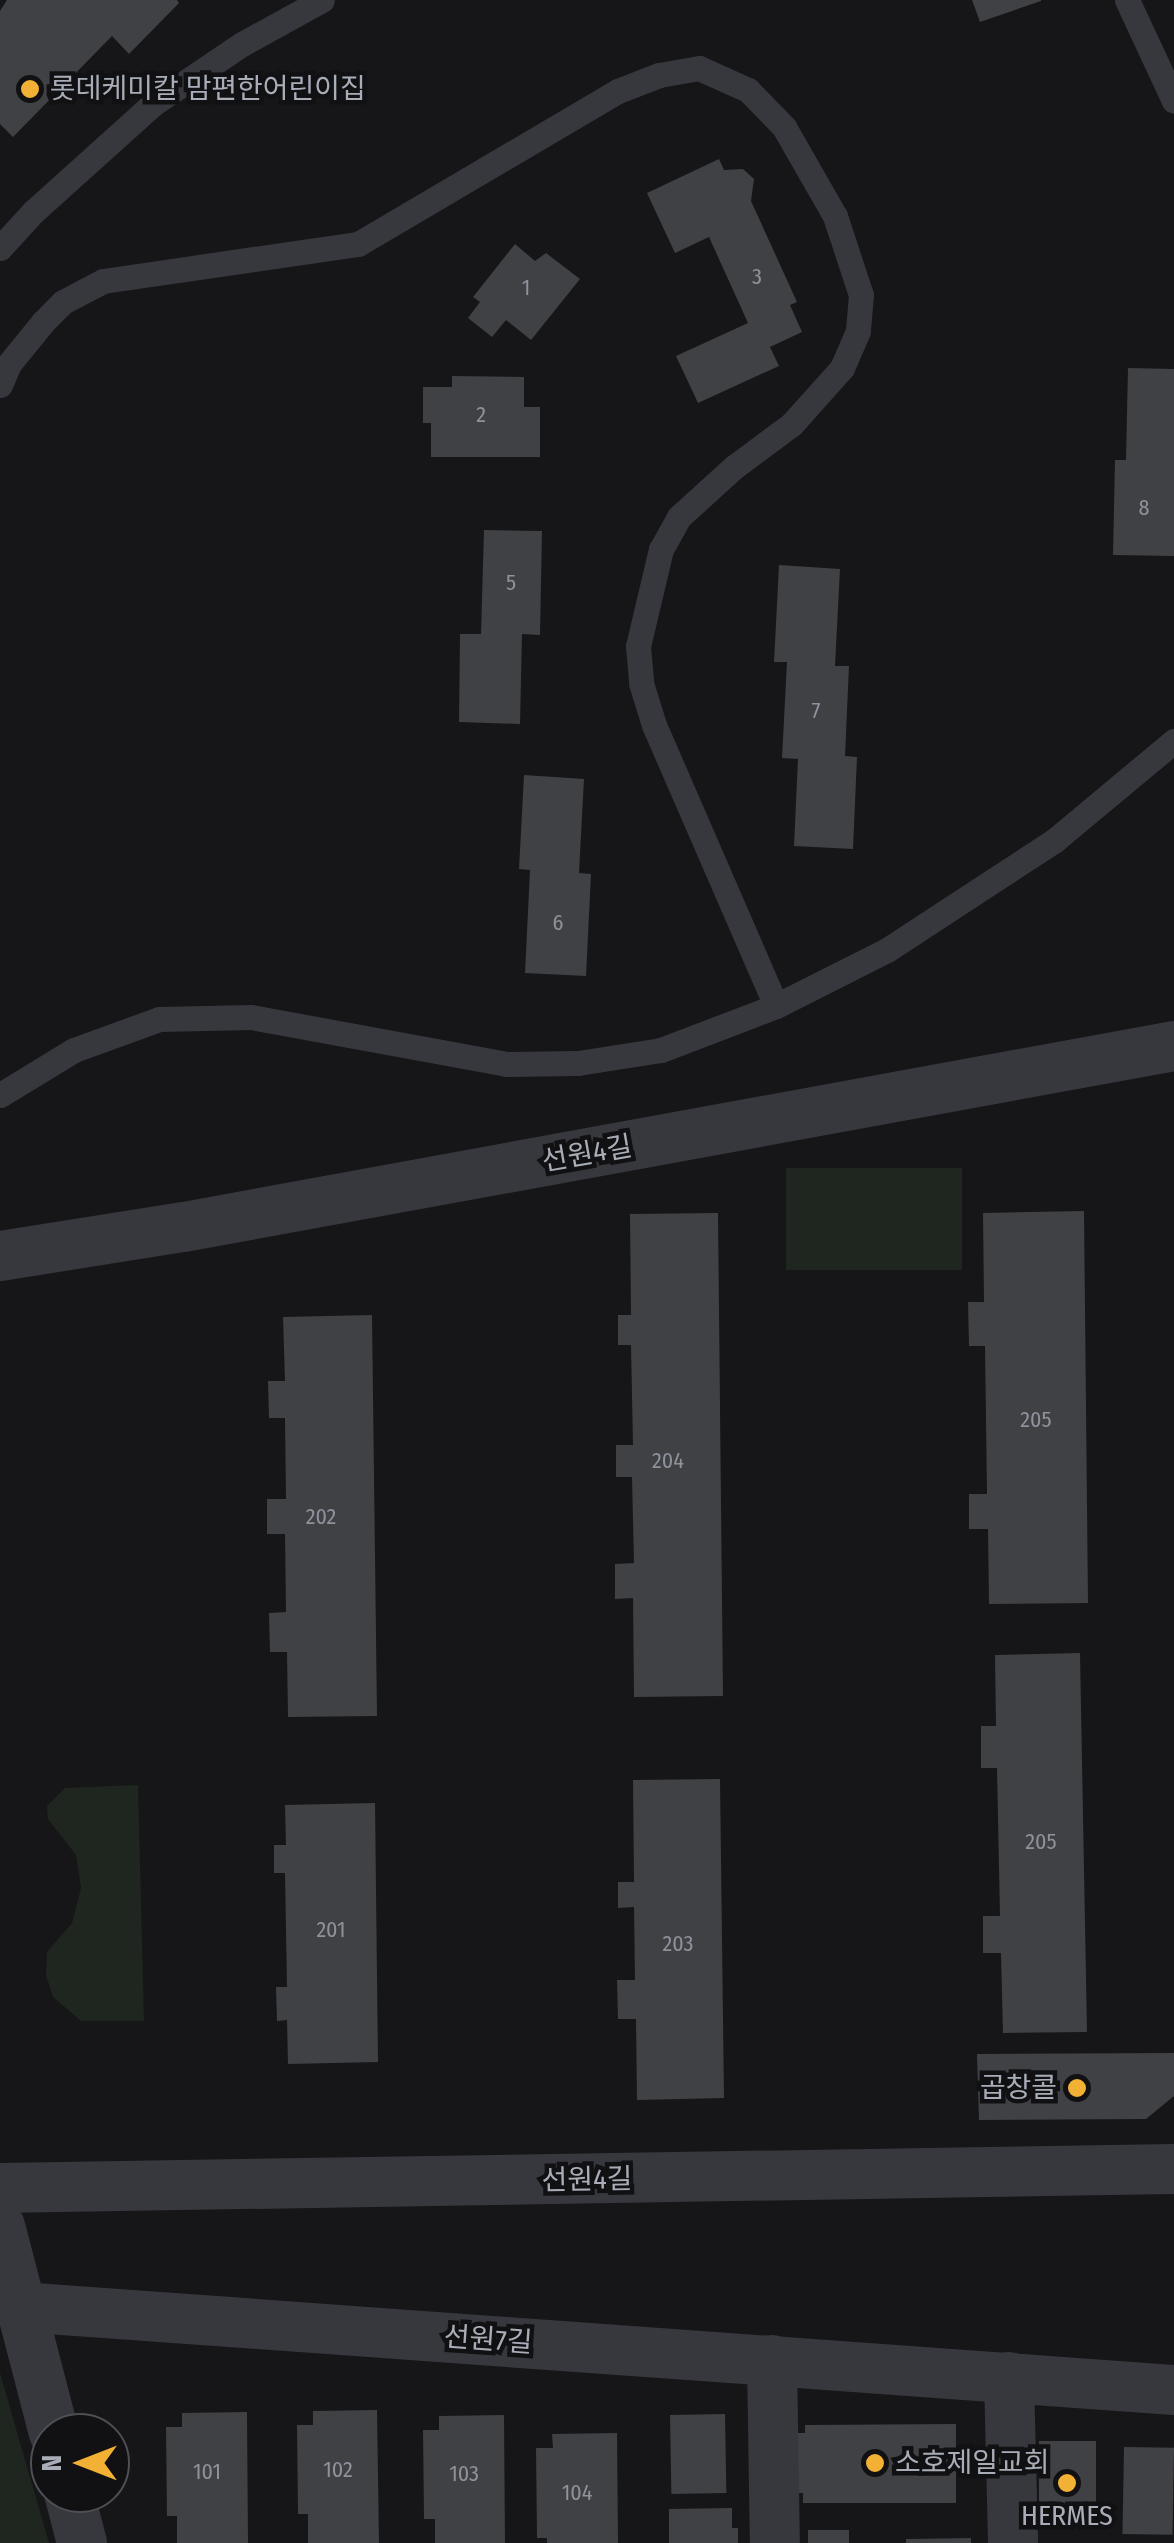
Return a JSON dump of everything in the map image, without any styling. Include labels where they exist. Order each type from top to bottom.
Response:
[{"type":"street","name":"선원4길","points":[[0,1256],[184,1228],[1174,1046]]},
{"type":"street","name":"선원4길","points":[[0,2188],[1174,2169]]},
{"type":"street","points":[[0,2226],[49,2413]]},
{"type":"street","name":"선원7길","points":[[21,2306],[1009,2377]]},
{"type":"street","points":[[772,2360],[775,2543]]},
{"type":"street","points":[[1013,2543],[1009,2377],[1174,2390]]},
{"type":"street","points":[[75,2513],[82,2543]]},
{"type":"lane","points":[[0,248],[33,212],[152,104],[242,44],[322,0]]},
{"type":"lane","points":[[1127,0],[1174,101]]},
{"type":"lane","points":[[0,385],[9,364],[42,322],[63,302],[103,280],[358,244],[480,170],[649,78],[699,68],[748,90],[784,126],[835,216],[861,295],[858,331],[842,368],[792,424],[734,466],[679,517],[660,549],[638,646],[641,683],[654,725],[776,1006]]},
{"type":"lane","points":[[0,1095],[74,1050],[159,1019],[251,1017],[506,1064],[550,1064],[661,1050],[776,1006],[887,950],[957,908],[1069,830],[1174,741]]},
{"type":"shaded area","points":[[786,1168],[962,1168],[962,1270],[786,1270]]},
{"type":"shaded area","points":[[138,1785],[144,2021],[81,2021],[53,1997],[46,1975],[47,1952],[72,1923],[81,1888],[76,1855],[48,1819],[47,1806],[65,1788]]},
{"type":"shaded area","points":[[0,2373],[30,2477],[30,2513],[40,2513],[49,2543],[0,2543]]},
{"type":"building","name":"롯데케미칼 맘편한어린이집","points":[[7,0],[179,3],[129,54],[112,36],[13,137],[0,124],[0,11]]},
{"type":"building","points":[[972,0],[1041,0],[1041,1],[980,22]]},
{"type":"building","points":[[719,159],[724,170],[743,169],[754,179],[751,201],[797,302],[790,305],[802,332],[770,347],[779,366],[698,403],[676,356],[748,323],[709,237],[675,253],[647,193]]},
{"type":"building","points":[[515,244],[535,261],[546,253],[580,279],[531,340],[506,320],[492,337],[468,318],[480,302],[473,297]]},
{"type":"building","points":[[1128,368],[1174,369],[1174,556],[1113,555],[1115,460],[1126,460]]},
{"type":"building","points":[[452,376],[524,377],[524,407],[540,407],[540,457],[431,457],[431,423],[423,423],[423,387],[452,387]]},
{"type":"building","points":[[484,530],[542,531],[540,635],[522,634],[520,724],[459,722],[460,634],[481,634]]},
{"type":"building","points":[[779,565],[840,569],[835,666],[849,666],[845,756],[857,757],[853,849],[794,846],[798,759],[782,758],[787,662],[774,662]]},
{"type":"building","points":[[524,775],[584,779],[579,873],[591,874],[586,976],[525,973],[530,870],[519,869]]},
{"type":"building","points":[[1084,1211],[1088,1603],[989,1604],[988,1529],[969,1529],[969,1494],[987,1494],[985,1346],[969,1346],[968,1302],[984,1302],[983,1213]]},
{"type":"building","points":[[718,1213],[723,1696],[634,1697],[633,1598],[615,1599],[615,1564],[634,1563],[632,1477],[616,1477],[616,1445],[633,1445],[631,1345],[618,1345],[618,1315],[631,1315],[630,1214]]},
{"type":"building","points":[[372,1315],[377,1716],[288,1717],[287,1652],[270,1652],[269,1613],[286,1612],[285,1534],[267,1534],[267,1499],[286,1499],[285,1418],[269,1418],[268,1381],[285,1381],[283,1317]]},
{"type":"building","points":[[1080,1653],[1087,2032],[1003,2033],[1001,1953],[983,1953],[983,1916],[1000,1916],[997,1768],[981,1768],[981,1726],[996,1726],[995,1655]]},
{"type":"building","points":[[720,1779],[724,2098],[637,2100],[636,2019],[618,2019],[617,1980],[635,1980],[634,1907],[618,1908],[618,1882],[634,1882],[633,1780]]},
{"type":"building","points":[[375,1803],[378,2062],[288,2064],[287,2020],[277,2021],[276,1987],[287,1987],[285,1873],[274,1873],[274,1845],[286,1845],[285,1805]]},
{"type":"building","points":[[1174,2053],[1174,2096],[1146,2119],[979,2120],[977,2054]]},
{"type":"building","points":[[377,2410],[379,2543],[308,2543],[308,2514],[298,2514],[297,2425],[313,2425],[313,2411]]},
{"type":"building","points":[[247,2412],[248,2543],[177,2543],[177,2516],[167,2516],[166,2427],[182,2427],[182,2413]]},
{"type":"building","points":[[725,2414],[726,2493],[671,2494],[670,2415]]},
{"type":"building","points":[[504,2415],[505,2543],[435,2543],[435,2519],[424,2519],[423,2430],[439,2430],[439,2416]]},
{"type":"building","name":"소호제일교회","points":[[956,2424],[956,2503],[803,2503],[803,2493],[794,2493],[793,2433],[805,2433],[805,2425]]},
{"type":"building","points":[[617,2433],[618,2543],[547,2543],[547,2538],[537,2538],[536,2448],[553,2448],[552,2434]]},
{"type":"building","name":"HERMES","points":[[1039,2441],[1096,2441],[1096,2525],[1039,2525]]},
{"type":"building","points":[[1124,2447],[1174,2448],[1172,2535],[1122,2534]]},
{"type":"building","points":[[732,2508],[732,2528],[738,2528],[738,2543],[669,2543],[669,2509]]},
{"type":"building","points":[[808,2530],[849,2530],[849,2543],[808,2543]]},
{"type":"building","points":[[971,2538],[971,2543],[906,2543],[906,2539]]},
{"type":"place","name":"롯데케미칼 맘편한어린이집","points":[[30,89]]},
{"type":"place","name":"곱창콜","points":[[1077,2088]]},
{"type":"place","name":"소호제일교회","points":[[875,2463]]},
{"type":"place","name":"HERMES","points":[[1067,2483]]}]
